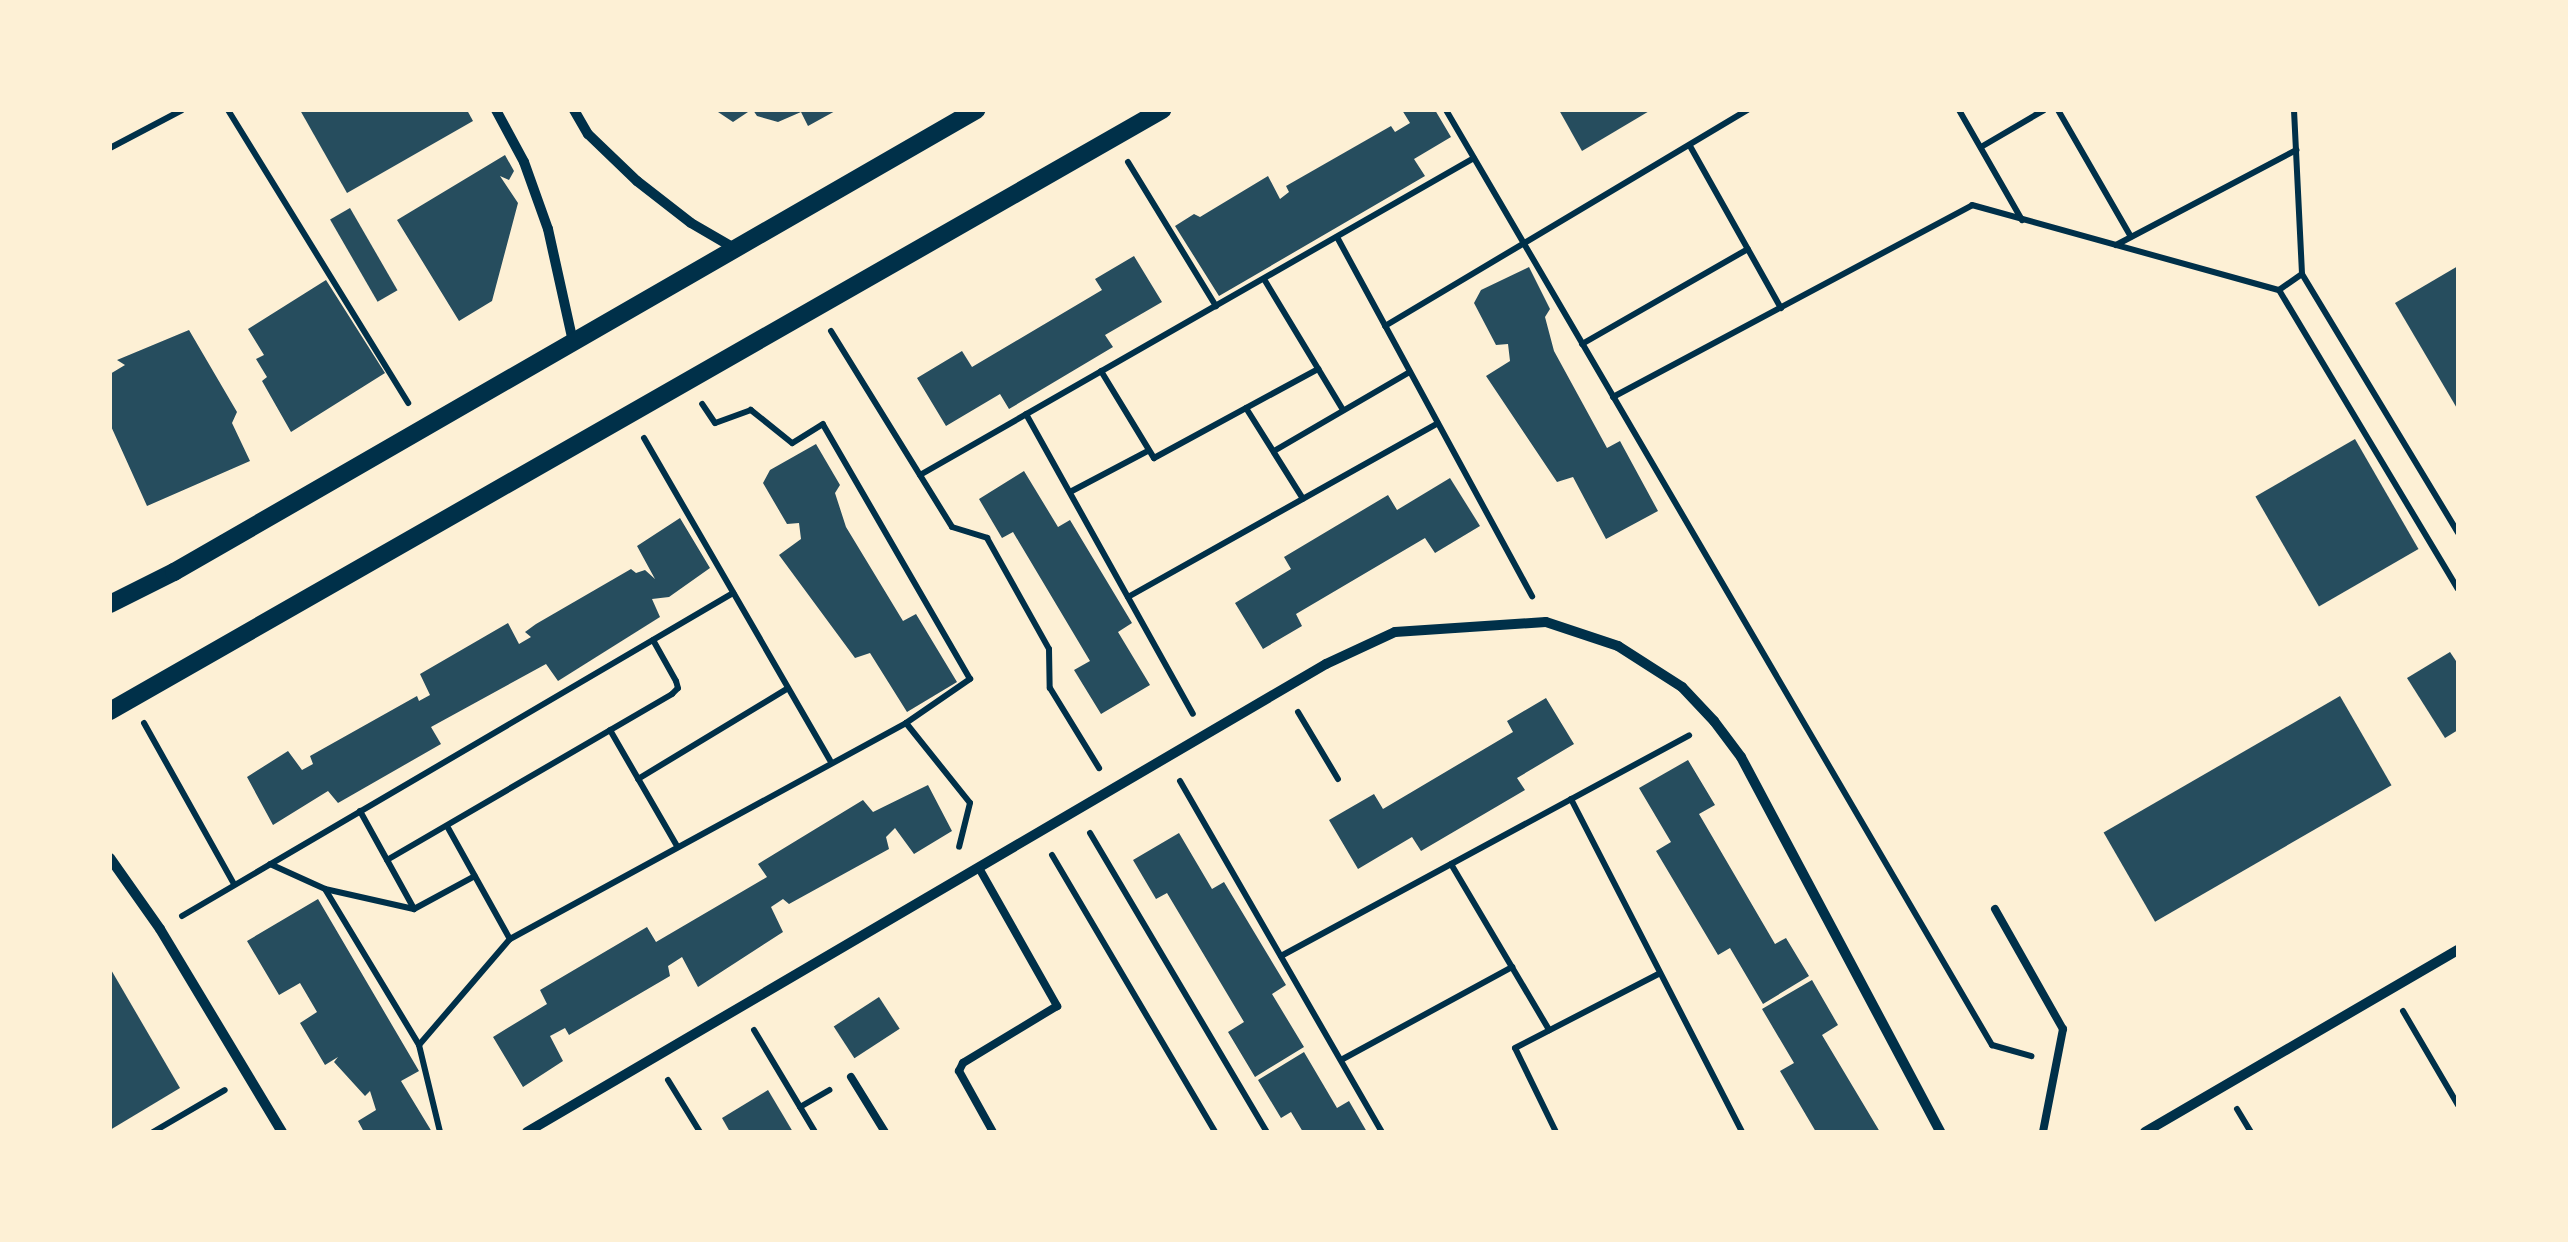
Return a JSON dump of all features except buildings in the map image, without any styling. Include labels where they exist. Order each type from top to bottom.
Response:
[{"type":"street","points":[[496,110],[524,162],[548,229],[573,342]]},
{"type":"street","points":[[574,110],[588,134],[637,181],[735,249]]},
{"type":"street","points":[[110,604],[976,110]]},
{"type":"street","points":[[110,711],[1162,110]]},
{"type":"street","points":[[527,1132],[1284,689],[1394,632],[1546,622],[1618,646],[1682,687],[1714,721],[1741,757],[1940,1132]]},
{"type":"street","points":[[110,858],[160,929],[282,1132]]},
{"type":"street","points":[[2145,1132],[2458,950]]},
{"type":"lane","points":[[980,868],[1057,1006],[963,1063],[959,1070],[994,1132]]},
{"type":"lane","points":[[1995,908],[2063,1030],[2044,1132]]},
{"type":"lane","points":[[852,1076],[885,1132]]},
{"type":"path","points":[[110,148],[182,110]]},
{"type":"path","points":[[228,110],[424,428]]},
{"type":"path","points":[[1446,110],[1992,1045],[2057,1062]]},
{"type":"path","points":[[1385,326],[1748,110]]},
{"type":"path","points":[[1959,110],[2022,220]]},
{"type":"path","points":[[1981,147],[2044,110]]},
{"type":"path","points":[[2058,110],[2131,237]]},
{"type":"path","points":[[2294,110],[2302,274],[2458,533]]},
{"type":"path","points":[[1113,138],[1216,306]]},
{"type":"path","points":[[1690,146],[1781,308]]},
{"type":"path","points":[[2115,245],[2296,150]]},
{"type":"path","points":[[920,475],[1474,158]]},
{"type":"path","points":[[1613,397],[1972,206],[2279,290],[2458,589]]},
{"type":"path","points":[[1337,237],[1546,622]]},
{"type":"path","points":[[1582,344],[1748,250]]},
{"type":"path","points":[[2279,290],[2302,274]]},
{"type":"path","points":[[1264,278],[1343,411]]},
{"type":"path","points":[[817,308],[952,527],[986,538],[1049,649],[1050,688],[1112,790]]},
{"type":"path","points":[[1101,371],[1146,452],[1154,458],[1318,369]]},
{"type":"path","points":[[1274,451],[1410,372]]},
{"type":"path","points":[[419,1045],[510,939],[906,723],[970,679],[823,424],[792,443],[752,410],[715,422],[688,382]]},
{"type":"path","points":[[1246,408],[1303,499]]},
{"type":"path","points":[[1026,414],[1205,736]]},
{"type":"path","points":[[630,415],[831,761]]},
{"type":"path","points":[[1128,597],[1438,423]]},
{"type":"path","points":[[1070,492],[1146,452]]},
{"type":"path","points":[[160,929],[733,593]]},
{"type":"path","points":[[387,860],[678,688],[653,640]]},
{"type":"path","points":[[638,779],[788,688]]},
{"type":"path","points":[[1284,689],[1338,780]]},
{"type":"path","points":[[132,700],[234,884]]},
{"type":"path","points":[[1281,956],[1714,721]]},
{"type":"path","points":[[906,723],[970,802],[950,885]]},
{"type":"path","points":[[610,730],[677,846]]},
{"type":"path","points":[[1166,758],[1382,1132]]},
{"type":"path","points":[[1571,799],[1742,1132]]},
{"type":"path","points":[[1077,810],[1267,1132]]},
{"type":"path","points":[[360,811],[414,909]]},
{"type":"path","points":[[447,826],[510,939]]},
{"type":"path","points":[[1038,832],[1214,1132]]},
{"type":"path","points":[[269,864],[324,889],[414,909],[475,876]]},
{"type":"path","points":[[1451,864],[1548,1030]]},
{"type":"path","points":[[324,889],[419,1045],[440,1132]]},
{"type":"path","points":[[1341,1060],[1512,967]]},
{"type":"path","points":[[1556,1132],[1514,1053],[1518,1046],[1660,973]]},
{"type":"path","points":[[2390,989],[2458,1105]]},
{"type":"path","points":[[740,1007],[815,1132]]},
{"type":"path","points":[[654,1057],[700,1132]]},
{"type":"path","points":[[152,1132],[248,1076]]}]
